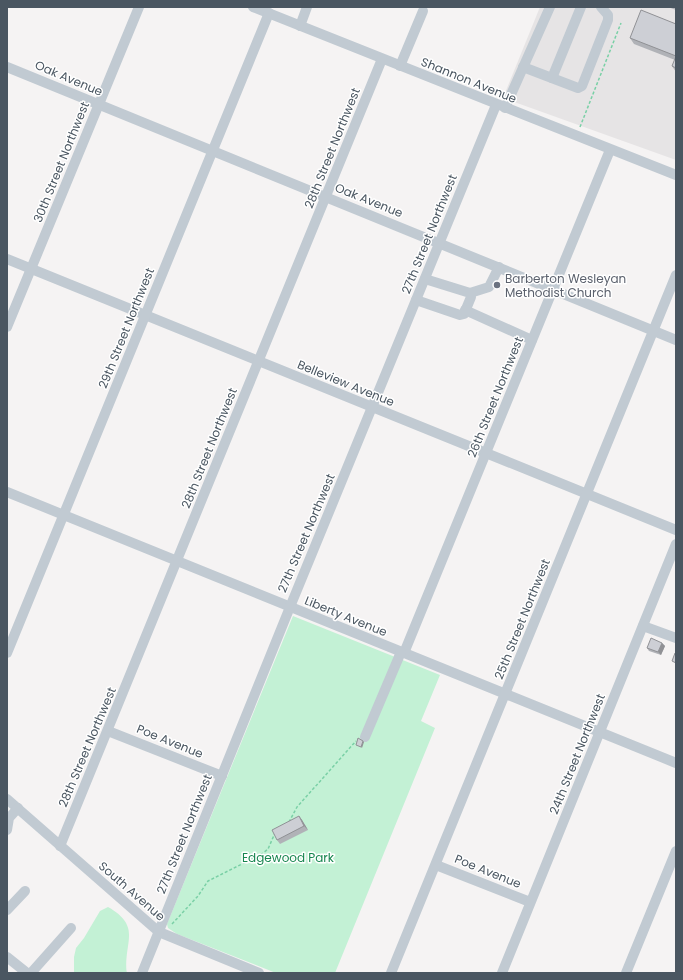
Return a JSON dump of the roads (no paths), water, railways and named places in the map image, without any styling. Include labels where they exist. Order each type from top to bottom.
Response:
[{"type":"street","name":"30th Street Northwest","points":[[7,327],[138,7]]},
{"type":"street","name":"Shannon Avenue","points":[[253,7],[273,12],[300,26],[501,107],[676,175]]},
{"type":"street","points":[[300,26],[307,7]]},
{"type":"street","name":"27th Street Northwest","points":[[142,973],[290,607],[440,243],[501,107],[532,50],[550,7]]},
{"type":"street","points":[[552,78],[581,7]]},
{"type":"street","points":[[523,66],[578,88],[582,86],[608,20],[608,15],[601,7]]},
{"type":"street","points":[[400,66],[423,11]]},
{"type":"street","name":"29th Street Northwest","points":[[7,653],[212,151],[273,12]]},
{"type":"street","name":"28th Street Northwest","points":[[60,846],[178,561],[382,59]]},
{"type":"street","name":"Oak Avenue","points":[[7,67],[676,340]]},
{"type":"street","name":"26th Street Northwest","points":[[365,737],[486,454],[610,150]]},
{"type":"street","name":"Belleview Avenue","points":[[7,259],[676,530]]},
{"type":"street","points":[[425,279],[470,293],[489,287],[499,267]]},
{"type":"street","name":"25th Street Northwest","points":[[391,973],[676,275]]},
{"type":"street","points":[[416,300],[460,315],[464,314],[470,293]]},
{"type":"street","points":[[465,310],[532,340]]},
{"type":"street","name":"Liberty Avenue","points":[[7,492],[676,763]]},
{"type":"street","name":"24th Street Northwest","points":[[502,973],[676,544]]},
{"type":"street","points":[[643,626],[676,638]]},
{"type":"street","name":"Poe Avenue","points":[[108,731],[222,776]]},
{"type":"street","name":"South Avenue","points":[[7,799],[159,932],[259,973]]},
{"type":"street","points":[[7,830],[8,818],[18,808]]},
{"type":"street","points":[[626,973],[676,851]]},
{"type":"street","name":"Poe Avenue","points":[[436,865],[530,902]]},
{"type":"street","points":[[7,910],[26,891]]},
{"type":"street","points":[[31,973],[71,928]]},
{"type":"street","points":[[7,957],[27,973]]},
{"type":"place","name":"Barberton Wesleyan Methodist Church","points":[[497,285]]},
{"type":"park label","name":"Edgewood Park","points":[[288,857]]}]
